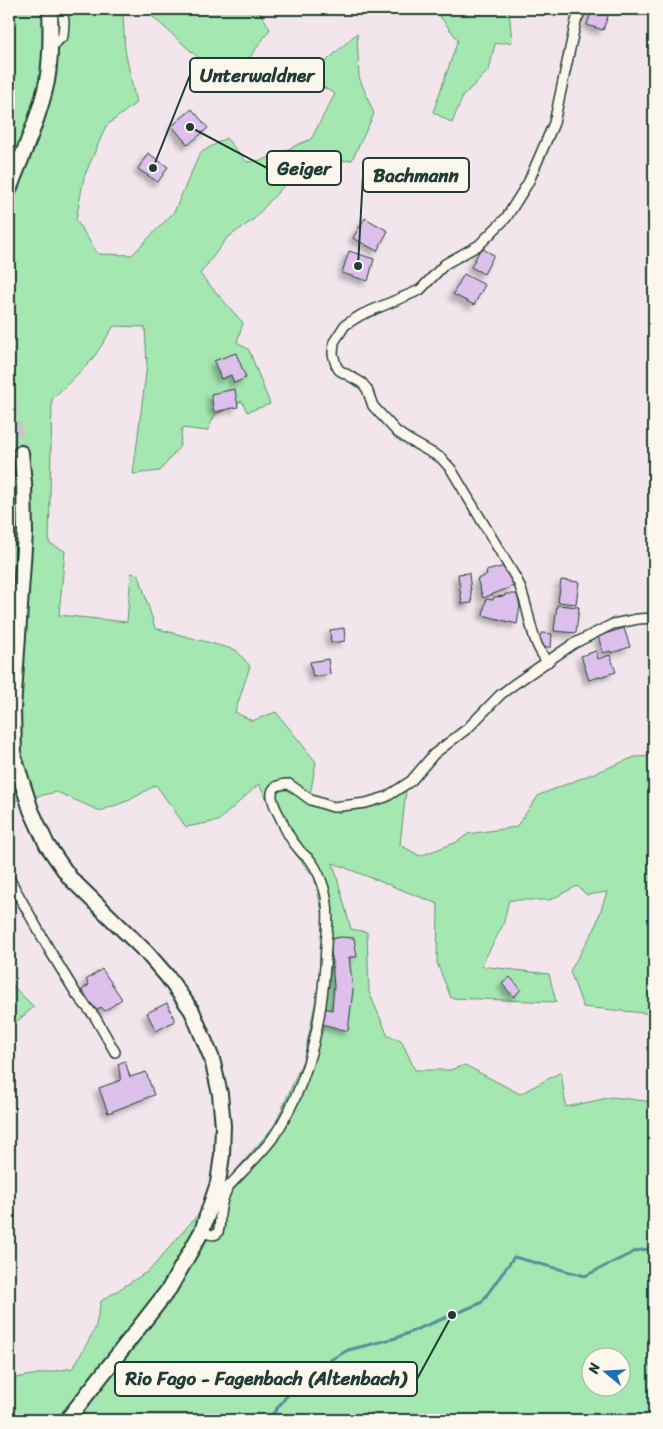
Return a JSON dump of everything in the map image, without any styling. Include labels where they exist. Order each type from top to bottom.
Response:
[{"type":"main road","points":[[9,190],[36,119],[47,81],[51,47],[50,9]]},
{"type":"main road","points":[[21,454],[25,523],[13,659],[14,757],[30,810],[47,845],[70,878],[148,953],[192,1011],[212,1059],[220,1094],[223,1126],[222,1155],[218,1183],[202,1231],[169,1289],[67,1420]]},
{"type":"street","points":[[51,47],[63,36],[64,22],[62,9]]},
{"type":"street","points":[[548,662],[541,654],[517,580],[451,469],[441,458],[397,432],[373,406],[362,383],[339,370],[333,350],[334,342],[345,325],[361,315],[420,290],[445,264],[479,245],[506,218],[528,183],[554,123],[576,21],[582,9]]},
{"type":"street","points":[[202,1231],[209,1235],[218,1233],[222,1205],[228,1187],[271,1140],[288,1112],[310,1060],[318,1024],[325,980],[328,904],[320,877],[311,861],[290,837],[274,805],[272,794],[274,789],[277,786],[290,784],[311,800],[333,807],[366,803],[386,797],[411,781],[429,760],[468,728],[500,695],[573,644],[613,624],[654,618]]},
{"type":"street","points":[[9,878],[50,951],[78,995],[96,1017],[115,1052]]},
{"type":"green space","points":[[9,9],[131,9],[123,15],[125,50],[136,103],[106,126],[84,177],[76,220],[98,254],[132,255],[174,212],[200,153],[226,138],[247,162],[263,160],[311,139],[335,94],[308,78],[357,33],[359,77],[374,114],[352,160],[303,164],[253,220],[227,238],[200,274],[243,323],[237,342],[249,350],[270,404],[247,412],[242,401],[215,415],[207,431],[182,428],[180,446],[160,471],[133,474],[147,365],[145,327],[114,326],[92,360],[52,399],[49,543],[65,551],[59,615],[127,622],[131,573],[139,575],[155,628],[236,650],[250,666],[235,712],[252,721],[276,712],[316,762],[310,795],[339,803],[381,797],[406,790],[400,845],[420,856],[457,842],[468,834],[516,827],[539,795],[635,757],[654,756],[654,1014],[583,1007],[570,971],[595,928],[607,892],[587,895],[577,886],[550,900],[509,900],[503,925],[481,966],[549,974],[556,1002],[451,998],[437,963],[438,904],[333,863],[351,929],[367,932],[369,992],[388,1036],[401,1040],[415,1070],[450,1070],[465,1065],[520,1094],[561,1072],[566,1107],[612,1097],[654,1102],[654,1420],[9,1420],[9,1379],[73,1368],[95,1329],[101,1301],[150,1270],[275,1125],[304,1058],[319,985],[324,919],[314,877],[294,852],[259,784],[218,821],[186,827],[156,785],[130,800],[100,811],[57,792],[9,802]]},
{"type":"green space","points":[[144,9],[258,9],[270,29],[230,86]]},
{"type":"green space","points":[[436,9],[509,9],[512,42],[495,44],[489,70],[463,96],[452,123],[433,112],[458,40]]},
{"type":"green space","points":[[9,982],[34,1007],[9,1028]]},
{"type":"building","points":[[592,9],[609,13],[603,30],[587,25]]},
{"type":"building","points":[[192,109],[208,128],[188,145],[172,126]]},
{"type":"building","points":[[148,153],[168,167],[158,182],[138,169]]},
{"type":"building","points":[[365,218],[388,231],[377,251],[353,238]]},
{"type":"building","points":[[481,248],[494,255],[484,274],[471,267]]},
{"type":"building","points":[[349,251],[374,259],[368,281],[342,273]]},
{"type":"building","points":[[464,274],[485,285],[474,305],[453,294]]},
{"type":"building","points":[[236,353],[246,378],[234,383],[231,375],[221,379],[214,361]]},
{"type":"building","points":[[235,389],[238,407],[214,412],[211,394]]},
{"type":"building","points":[[505,566],[514,586],[483,598],[477,579],[487,575],[486,571]]},
{"type":"building","points":[[469,573],[472,603],[462,604],[458,574]]},
{"type":"building","points":[[561,580],[579,582],[576,604],[558,602]]},
{"type":"building","points":[[505,594],[517,594],[520,606],[517,624],[483,615],[486,599],[493,600],[494,597],[505,596]]},
{"type":"building","points":[[557,605],[579,607],[576,633],[554,631]]},
{"type":"building","points":[[344,628],[345,641],[331,643],[330,630]]},
{"type":"building","points":[[624,628],[630,647],[611,653],[611,651],[603,653],[598,636]]},
{"type":"building","points":[[542,633],[552,634],[551,647],[544,647],[539,637]]},
{"type":"building","points":[[596,651],[598,659],[610,655],[616,672],[589,680],[581,656]]},
{"type":"building","points":[[328,659],[330,674],[313,677],[310,662]]},
{"type":"building","points":[[341,937],[354,938],[357,957],[349,957],[353,990],[348,1031],[322,1024],[324,1008],[332,1010],[334,986],[330,939]]},
{"type":"building","points":[[102,969],[122,999],[105,1011],[101,1007],[96,1011],[82,990],[89,985],[86,980]]},
{"type":"building","points":[[510,977],[521,989],[514,997],[502,984]]},
{"type":"building","points":[[167,1003],[175,1021],[156,1031],[147,1013]]},
{"type":"building","points":[[125,1061],[130,1077],[146,1072],[154,1095],[108,1113],[99,1088],[121,1080],[118,1064]]},
{"type":"waterway","points":[[268,1420],[286,1397],[308,1377],[327,1362],[348,1350],[396,1338],[481,1303],[514,1257],[585,1276],[636,1251],[654,1248]]},
{"type":"tunnel","points":[[9,402],[21,453]]},
{"type":"place","name":"Geiger","points":[[190,127]]},
{"type":"place","name":"Unterwaldner","points":[[153,168]]},
{"type":"place","name":"Bachmann","points":[[358,266]]},
{"type":"place","name":"Rio Fago - Fagenbach (Altenbach)","points":[[452,1315]]}]
